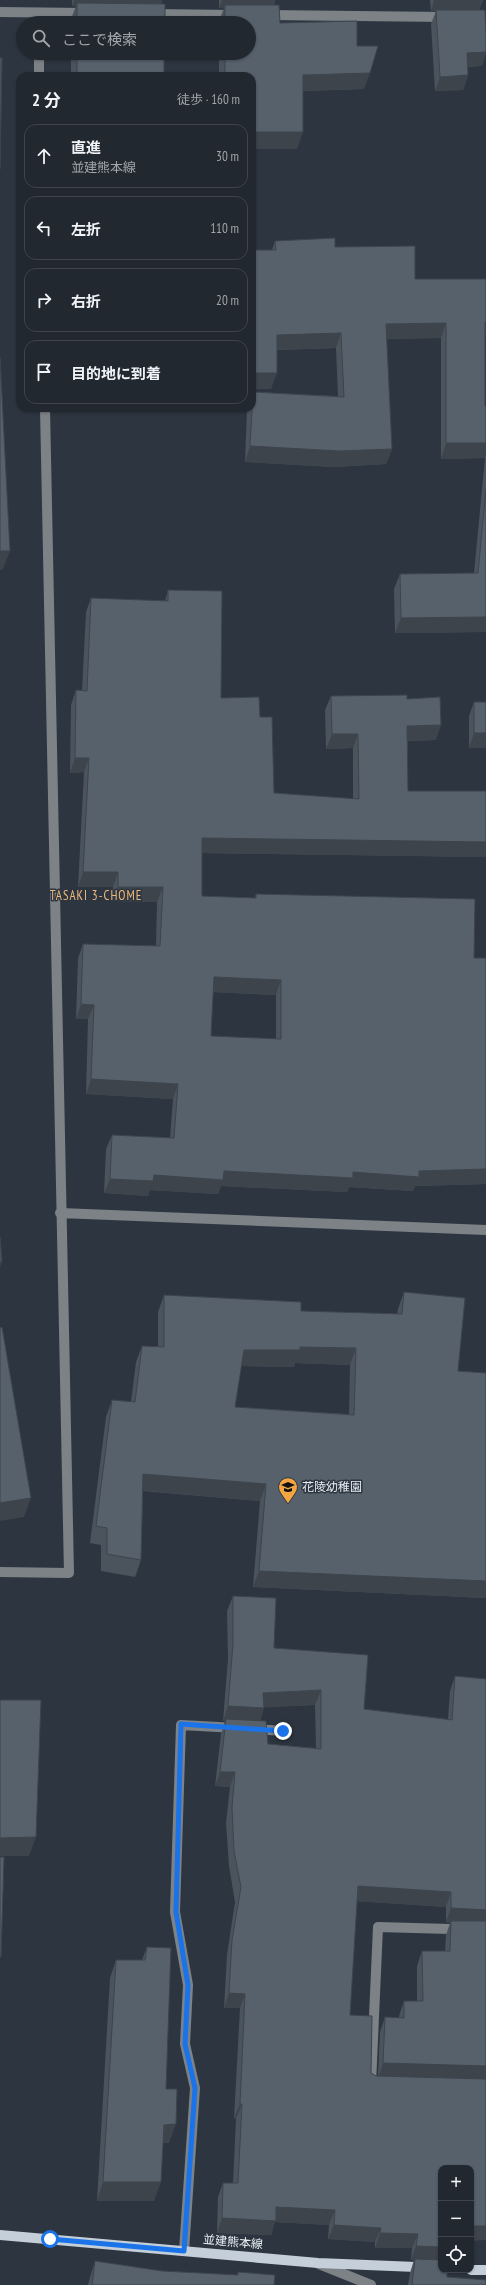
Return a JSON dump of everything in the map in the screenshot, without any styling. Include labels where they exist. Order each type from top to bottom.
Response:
[{"type":"main road","name":"並建熊本線","points":[[0,2235],[318,2263],[438,2268]]},
{"type":"main road","points":[[474,2270],[486,2270]]},
{"type":"street","points":[[0,12],[25,16]]},
{"type":"street","points":[[66,16],[93,14]]},
{"type":"street","points":[[141,14],[244,15]]},
{"type":"street","points":[[259,15],[455,17]]},
{"type":"street","points":[[39,60],[39,72]]},
{"type":"street","points":[[0,1572],[69,1572],[60,1213],[45,412]]},
{"type":"street","points":[[60,1213],[486,1230]]},
{"type":"street","points":[[184,2251],[195,2088],[185,2044],[188,1985],[176,1912],[181,1724],[283,1731]]},
{"type":"street","points":[[387,2084],[372,2084],[378,1928],[486,1930]]},
{"type":"street","points":[[318,2263],[371,2285]]},
{"type":"building","points":[[77,3],[165,4],[165,16],[77,16]]},
{"type":"building","points":[[225,5],[279,5],[280,23],[357,21],[357,46],[378,46],[370,73],[303,75],[303,132],[256,132],[256,72],[225,72],[225,60],[256,60],[256,16],[225,16]]},
{"type":"building","points":[[436,10],[485,10],[486,52],[467,53],[468,75],[440,77]]},
{"type":"building","points":[[0,58],[2,58],[0,169]]},
{"type":"building","points":[[77,60],[164,60],[164,72],[77,72]]},
{"type":"building","points":[[335,238],[335,247],[415,246],[415,279],[486,279],[486,443],[446,443],[446,323],[386,324],[392,449],[339,451],[250,446],[252,412],[256,412],[256,392],[344,397],[341,333],[277,335],[277,373],[256,373],[256,250],[276,250],[275,241]]},
{"type":"building","points":[[0,357],[10,551],[0,551]]},
{"type":"building","points":[[486,489],[486,617],[401,618],[400,574],[478,573]]},
{"type":"building","points":[[168,590],[222,591],[221,698],[259,697],[260,717],[272,717],[274,793],[359,799],[358,734],[332,734],[331,696],[407,695],[407,699],[440,697],[441,725],[407,726],[408,791],[486,791],[486,842],[202,838],[202,896],[256,898],[256,894],[475,899],[474,958],[486,958],[486,1169],[419,1171],[419,1177],[353,1172],[353,1178],[224,1171],[223,1180],[154,1175],[153,1181],[110,1179],[112,1135],[174,1138],[178,1084],[91,1079],[94,1005],[81,1004],[83,944],[160,946],[163,887],[118,887],[118,872],[83,872],[89,758],[75,758],[76,690],[87,691],[91,598],[168,601]],"holes":[[[214,977],[281,980],[281,1039],[211,1036]]]},
{"type":"building","points":[[474,702],[486,702],[486,733],[474,733]]},
{"type":"building","points":[[0,1237],[2,1261],[0,1262]]},
{"type":"building","points":[[404,1292],[465,1298],[458,1371],[486,1373],[486,1581],[259,1571],[266,1484],[143,1474],[141,1560],[107,1554],[107,1528],[96,1526],[112,1400],[135,1402],[142,1346],[164,1347],[164,1295],[301,1302],[301,1311],[402,1314]],"holes":[[[300,1347],[356,1348],[354,1415],[235,1407],[244,1350],[300,1350]]]},
{"type":"building","points":[[2,1327],[31,1498],[0,1503],[0,1328]]},
{"type":"building","points":[[233,1596],[276,1598],[274,1648],[368,1655],[364,1709],[452,1720],[455,1676],[486,1679],[486,1910],[451,1908],[451,1892],[358,1886],[350,2015],[372,2016],[371,2073],[376,2076],[486,2079],[486,2226],[474,2226],[474,2165],[438,2165],[438,2247],[416,2246],[418,2234],[380,2233],[381,2228],[334,2225],[335,2210],[276,2207],[276,2221],[222,2218],[223,2183],[238,2183],[245,1994],[229,1993],[232,1940],[241,1887],[234,1851],[232,1808],[235,1772],[220,1772],[226,1719],[266,1721],[268,1744],[321,1749],[321,1690],[263,1693],[264,1708],[228,1706],[233,1644]]},
{"type":"building","points":[[0,1700],[41,1700],[36,1837],[0,1838]]},
{"type":"building","points":[[0,1857],[4,1857],[1,1957],[0,1957]]},
{"type":"building","points":[[451,1921],[486,1921],[486,2066],[383,2063],[385,2017],[404,2018],[404,2001],[423,2001],[422,1951],[450,1951]]},
{"type":"building","points":[[147,1947],[171,1948],[166,2089],[177,2089],[176,2124],[164,2125],[161,2182],[103,2182],[116,1960],[145,1960]]},
{"type":"building","points":[[415,2259],[438,2260],[438,2273],[447,2273],[447,2277],[486,2280],[486,2285],[412,2285]]},
{"type":"building","points":[[95,2261],[162,2271],[238,2275],[238,2272],[275,2275],[274,2285],[92,2285]]},
{"type":"place","name":"花陵幼稚園","points":[[288,1504]]},
{"type":"district","name":"TASAKI 3-CHOME","points":[[96,895]]},
{"type":"route","points":[[50,2239],[184,2251],[195,2088],[185,2044],[188,1985],[176,1912],[181,1724],[283,1731]]}]
